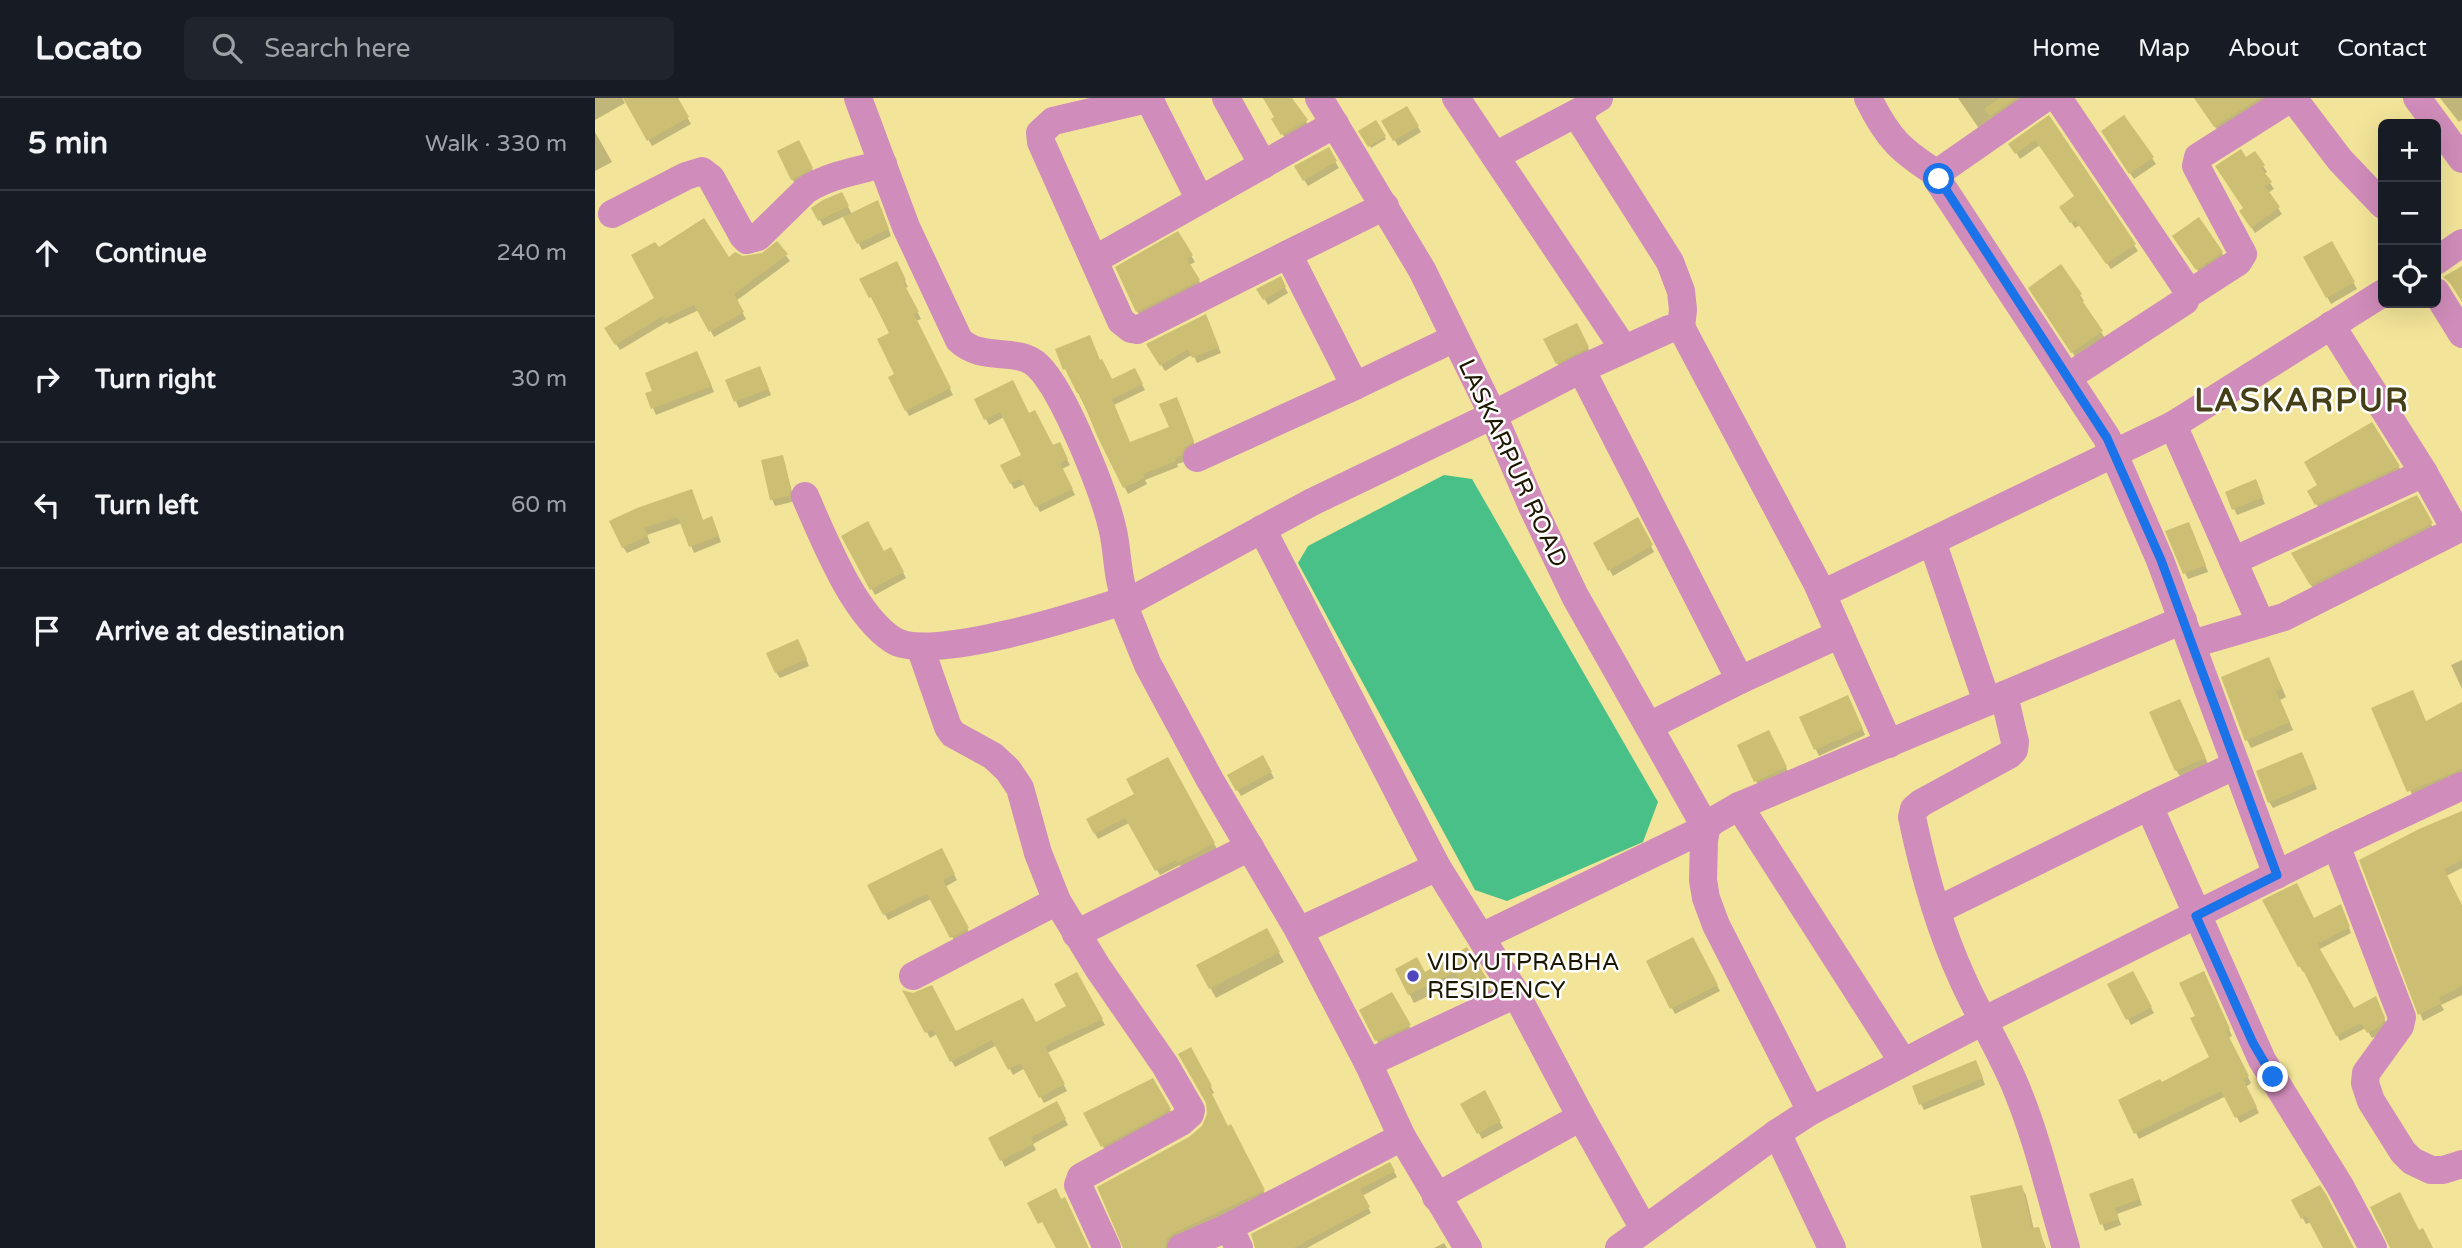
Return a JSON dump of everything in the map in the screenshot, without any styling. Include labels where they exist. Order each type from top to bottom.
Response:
[{"type":"street","points":[[858,98],[906,227],[959,340],[975,351],[1035,362],[1048,375],[1056,389],[1108,513],[1124,600],[1149,665],[1299,931],[1368,1063],[1402,1137],[1468,1248]]},
{"type":"street","points":[[1200,200],[1150,98],[1053,121],[1040,133],[1041,142],[1121,321],[1131,329],[1137,330],[1385,206]]},
{"type":"street","points":[[1226,98],[1263,165]]},
{"type":"street","name":"LASKARPUR ROAD","points":[[1319,98],[1422,270],[1493,415],[1537,519],[1575,596],[1706,828]]},
{"type":"street","points":[[1456,98],[1624,349]]},
{"type":"street","points":[[1868,98],[1890,138],[1913,158],[1939,175]]},
{"type":"street","points":[[2045,98],[1943,169],[1939,182],[2107,438],[2161,560],[2277,875]]},
{"type":"street","points":[[2059,98],[2187,287],[2185,301],[2068,377]]},
{"type":"street","points":[[2187,295],[2238,262],[2243,254],[2196,166],[2197,157],[2292,98],[2340,160],[2378,200]]},
{"type":"street","points":[[2417,98],[2462,159]]},
{"type":"street","points":[[1495,156],[1592,103]]},
{"type":"street","points":[[1592,103],[1581,115],[1582,123],[1670,262],[1681,291],[1681,327],[1822,594],[1889,744]]},
{"type":"street","points":[[1094,260],[1335,124]]},
{"type":"street","points":[[612,214],[686,176],[702,171],[711,178],[743,236],[747,240],[753,239],[813,185],[883,164]]},
{"type":"street","points":[[2441,256],[2462,243]]},
{"type":"street","points":[[1288,254],[1355,386]]},
{"type":"street","points":[[1822,594],[2173,425],[2378,296]]},
{"type":"street","points":[[2441,300],[2462,334]]},
{"type":"street","points":[[1481,937],[1706,828],[1739,806],[1996,699],[2187,632],[2261,624],[2284,617],[2458,528],[2331,325]]},
{"type":"street","points":[[805,496],[840,570],[866,616],[893,641],[905,646],[920,647],[1009,635],[1124,600],[1132,600],[1348,484],[1493,415],[1581,369],[1669,329],[1681,327]]},
{"type":"street","points":[[1197,458],[1455,338]]},
{"type":"street","points":[[1581,369],[1740,680]]},
{"type":"street","points":[[2173,425],[2261,624]]},
{"type":"street","points":[[2233,561],[2424,473]]},
{"type":"street","points":[[1262,529],[1437,867],[1516,994],[1644,1229]]},
{"type":"street","points":[[1932,541],[2015,742],[2010,755],[1921,803],[1914,809],[1912,817],[1938,911],[1957,966],[2021,1100],[2066,1248]]},
{"type":"street","points":[[1649,726],[1840,634]]},
{"type":"street","points":[[920,647],[948,727],[953,734],[993,756],[1008,770],[1020,788],[1038,853],[1057,901],[1076,934],[1165,1065],[1191,1110],[1181,1122],[1081,1177],[1078,1185],[1107,1248]]},
{"type":"street","points":[[1938,911],[2236,765]]},
{"type":"street","points":[[1619,1248],[1811,1111],[1983,1021],[2336,845],[2462,786]]},
{"type":"street","points":[[1739,806],[1903,1062]]},
{"type":"street","points":[[2149,806],[2262,1060],[2340,1186],[2373,1248]]},
{"type":"street","points":[[1706,828],[1703,880],[1713,916],[1811,1111]]},
{"type":"street","points":[[2336,845],[2402,1017],[2400,1026],[2366,1073],[2367,1091],[2403,1152],[2412,1161],[2431,1170],[2443,1170],[2462,1164]]},
{"type":"street","points":[[1076,934],[1250,847]]},
{"type":"street","points":[[1299,931],[1437,867]]},
{"type":"street","points":[[913,976],[1057,901]]},
{"type":"street","points":[[1368,1063],[1516,994]]},
{"type":"street","points":[[1436,1197],[1581,1117]]},
{"type":"street","points":[[1777,1133],[1832,1248]]},
{"type":"street","points":[[1181,1248],[1234,1237],[1402,1137]]},
{"type":"shaded area","points":[[1444,475],[1472,479],[1658,802],[1643,842],[1507,901],[1475,890],[1298,563],[1308,546]]},
{"type":"building","points":[[623,98],[678,98],[689,117],[647,141]]},
{"type":"building","points":[[1263,98],[1292,98],[1308,120],[1281,135]]},
{"type":"building","points":[[2000,98],[2016,98],[1990,116],[1984,109]]},
{"type":"building","points":[[2194,98],[2260,98],[2214,127]]},
{"type":"building","points":[[1407,106],[1419,126],[1393,141],[1381,121]]},
{"type":"building","points":[[2049,115],[2136,244],[2106,264],[2075,220],[2070,223],[2059,207],[2074,196],[2035,140],[2015,154],[2008,144]]},
{"type":"building","points":[[2124,115],[2154,157],[2129,174],[2101,131]]},
{"type":"building","points":[[1376,120],[1386,136],[1368,147],[1358,131]]},
{"type":"building","points":[[799,140],[813,168],[791,180],[777,151]]},
{"type":"building","points":[[1329,147],[1337,161],[1303,181],[1294,166]]},
{"type":"building","points":[[2241,149],[2246,157],[2255,151],[2265,165],[2261,168],[2272,182],[2265,186],[2280,207],[2251,228],[2239,211],[2243,208],[2215,166]]},
{"type":"building","points":[[842,192],[849,206],[818,221],[811,208]]},
{"type":"building","points":[[878,200],[889,229],[857,244],[843,217]]},
{"type":"building","points":[[2199,217],[2223,252],[2196,270],[2172,236]]},
{"type":"building","points":[[704,218],[729,257],[735,252],[743,256],[762,253],[777,241],[788,254],[734,294],[744,312],[709,332],[694,305],[664,319],[663,316],[615,345],[604,328],[654,298],[631,255],[655,242],[659,247]]},
{"type":"building","points":[[1178,231],[1193,255],[1187,259],[1200,280],[1136,312],[1115,267]]},
{"type":"building","points":[[2332,241],[2355,282],[2326,298],[2303,257]]},
{"type":"building","points":[[897,261],[906,280],[903,282],[919,312],[914,314],[951,388],[905,411],[888,377],[894,374],[877,339],[889,333],[859,279]]},
{"type":"building","points":[[2061,264],[2103,331],[2071,353],[2028,288]]},
{"type":"building","points":[[2462,266],[2462,302],[2443,277]]},
{"type":"building","points":[[1281,276],[1286,287],[1263,300],[1256,289]]},
{"type":"building","points":[[1206,314],[1219,347],[1192,358],[1188,349],[1160,366],[1146,344]]},
{"type":"building","points":[[1577,323],[1589,347],[1556,364],[1543,339]]},
{"type":"building","points":[[1090,335],[1100,360],[1102,359],[1112,379],[1135,368],[1143,384],[1112,399],[1130,442],[1169,427],[1159,404],[1177,397],[1194,441],[1184,448],[1181,456],[1175,458],[1176,461],[1143,474],[1145,478],[1123,488],[1079,392],[1077,393],[1065,369],[1063,370],[1055,349]]},
{"type":"building","points":[[697,351],[712,386],[651,409],[645,393],[652,391],[645,373]]},
{"type":"building","points":[[760,366],[769,389],[734,402],[725,380]]},
{"type":"building","points":[[1013,380],[1029,413],[1035,410],[1053,445],[1060,442],[1068,459],[1060,463],[1073,489],[1035,507],[1021,479],[1010,484],[1000,465],[1021,455],[1000,412],[984,420],[974,399]]},
{"type":"building","points":[[2372,422],[2400,466],[2315,505],[2307,491],[2317,485],[2304,462]]},
{"type":"building","points":[[783,455],[791,488],[789,496],[770,500],[761,460]]},
{"type":"building","points":[[2256,479],[2263,497],[2232,510],[2225,492]]},
{"type":"building","points":[[692,489],[703,520],[712,516],[719,536],[689,547],[678,517],[644,528],[648,536],[622,548],[609,521]]},
{"type":"building","points":[[2417,495],[2433,523],[2310,585],[2291,553]]},
{"type":"building","points":[[1638,517],[1653,545],[1608,571],[1593,543]]},
{"type":"building","points":[[868,521],[884,551],[891,547],[904,572],[870,590],[841,536]]},
{"type":"building","points":[[2189,522],[2206,565],[2183,574],[2165,531]]},
{"type":"building","points":[[798,639],[807,659],[775,673],[766,653]]},
{"type":"building","points":[[2269,657],[2282,689],[2276,691],[2290,722],[2245,741],[2221,677]]},
{"type":"building","points":[[2413,690],[2426,721],[2462,702],[2462,769],[2407,792],[2371,708]]},
{"type":"building","points":[[1848,695],[1863,729],[1814,750],[1799,717]]},
{"type":"building","points":[[2180,699],[2206,758],[2175,771],[2149,712]]},
{"type":"building","points":[[1769,730],[1787,767],[1754,782],[1737,745]]},
{"type":"building","points":[[2302,752],[2315,783],[2268,803],[2256,771]]},
{"type":"building","points":[[1263,755],[1272,772],[1236,791],[1227,775]]},
{"type":"building","points":[[1168,757],[1215,843],[1155,871],[1125,818],[1094,834],[1086,819],[1134,794],[1126,779]]},
{"type":"building","points":[[2462,811],[2462,860],[2444,869],[2462,905],[2462,986],[2439,998],[2442,1003],[2418,1015],[2359,860],[2419,829]]},
{"type":"building","points":[[942,848],[955,874],[943,880],[969,928],[950,938],[927,894],[883,915],[867,885]]},
{"type":"building","points":[[2297,883],[2314,918],[2341,904],[2350,927],[2317,944],[2354,1008],[2376,996],[2385,1018],[2379,1027],[2367,1033],[2361,1023],[2336,1036],[2301,966],[2298,967],[2262,900]]},
{"type":"building","points":[[1267,928],[1280,952],[1209,989],[1196,965]]},
{"type":"building","points":[[1693,937],[1718,985],[1670,1009],[1646,961]]},
{"type":"building","points":[[1467,947],[1491,985],[1470,997],[1455,972],[1408,995],[1395,969],[1417,957],[1425,972]]},
{"type":"building","points":[[2133,971],[2152,1007],[2126,1020],[2107,984]]},
{"type":"building","points":[[2204,971],[2230,1029],[2226,1031],[2249,1076],[2243,1079],[2257,1107],[2235,1118],[2221,1091],[2134,1134],[2118,1100],[2160,1079],[2162,1082],[2209,1057],[2190,1018],[2195,1016],[2179,983]]},
{"type":"building","points":[[1077,972],[1103,1019],[1045,1046],[1065,1084],[1039,1098],[1020,1063],[1008,1070],[992,1040],[950,1062],[933,1029],[925,1033],[902,990],[913,993],[932,985],[956,1031],[1023,998],[1036,1022],[1066,1006],[1054,984]]},
{"type":"building","points":[[1392,992],[1411,1025],[1375,1041],[1359,1010]]},
{"type":"building","points":[[1191,1047],[1212,1086],[1209,1088],[1228,1126],[1231,1124],[1265,1190],[1174,1233],[1167,1239],[1165,1248],[1123,1248],[1097,1187],[1189,1137],[1202,1126],[1207,1114],[1206,1103],[1178,1054]]},
{"type":"building","points":[[1976,1060],[1983,1078],[1919,1105],[1912,1086]]},
{"type":"building","points":[[1153,1078],[1171,1109],[1101,1147],[1083,1113]]},
{"type":"building","points":[[1485,1090],[1501,1121],[1477,1134],[1460,1104]]},
{"type":"building","points":[[1057,1101],[1066,1119],[1031,1137],[1034,1144],[1000,1161],[988,1138]]},
{"type":"building","points":[[1390,1162],[1395,1171],[1360,1189],[1370,1207],[1294,1248],[1255,1248],[1251,1234]]},
{"type":"building","points":[[2133,1178],[2140,1199],[2115,1208],[2119,1219],[2100,1225],[2089,1194]]},
{"type":"building","points":[[2022,1185],[2032,1228],[2039,1227],[2045,1248],[1982,1248],[1970,1196]]},
{"type":"building","points":[[2320,1185],[2354,1248],[2323,1248],[2306,1216],[2301,1219],[2291,1200]]},
{"type":"building","points":[[1056,1188],[1061,1199],[1065,1197],[1089,1248],[1056,1248],[1042,1222],[1038,1224],[1027,1203]]},
{"type":"building","points":[[2400,1192],[2419,1230],[2423,1228],[2433,1248],[2390,1248],[2370,1207]]},
{"type":"place","name":"VIDYUTPRABHA RESIDENCY","points":[[1413,976]]},
{"type":"district","name":"LASKARPUR","points":[[2302,400]]},
{"type":"route","points":[[1939,179],[2107,438],[2161,560],[2277,875],[2196,916],[2253,1043],[2273,1077]]}]
